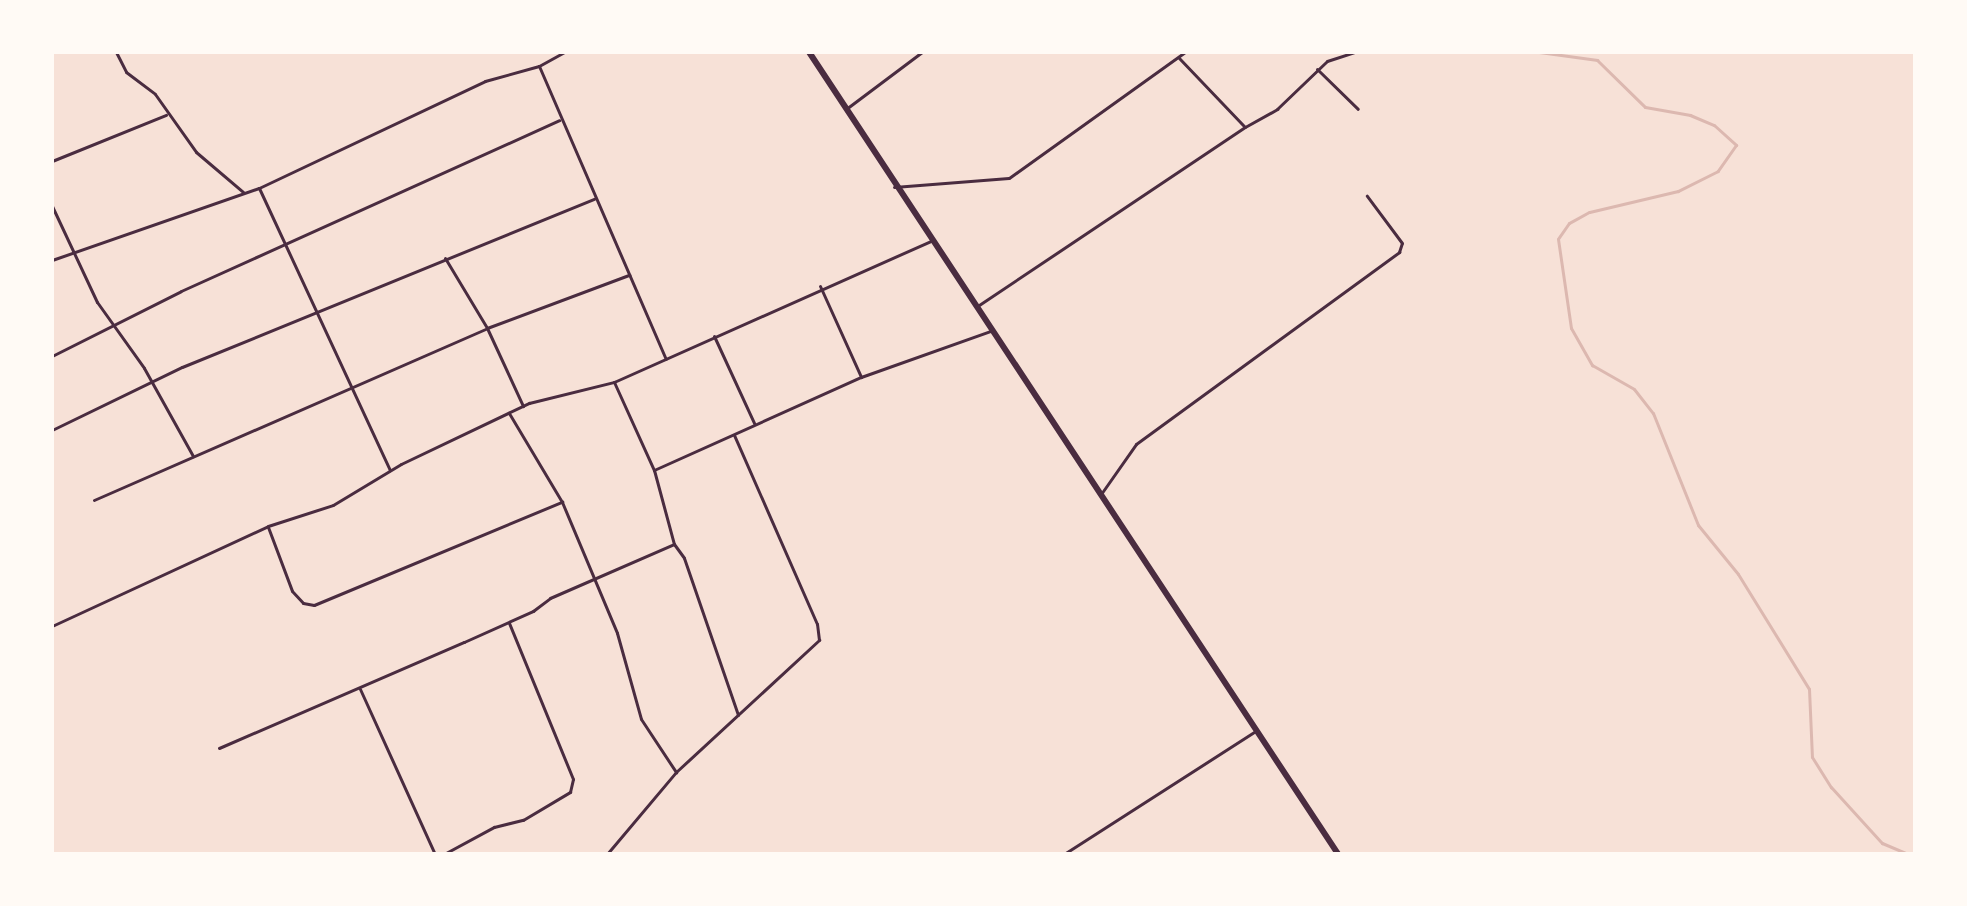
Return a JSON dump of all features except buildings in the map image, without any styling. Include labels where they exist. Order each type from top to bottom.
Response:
[{"type":"main road","points":[[809,52],[894,187],[994,330],[1338,854]]},
{"type":"street","points":[[116,52],[126,72],[155,94],[166,115],[196,152],[244,193]]},
{"type":"street","points":[[52,260],[74,255],[259,188],[485,81],[539,66],[564,52]]},
{"type":"street","points":[[846,109],[922,52]]},
{"type":"street","points":[[894,187],[1009,178],[1102,114],[1159,66],[1179,58],[1185,52]]},
{"type":"street","points":[[977,305],[1245,127],[1277,109],[1317,69],[1334,57],[1354,52]]},
{"type":"street","points":[[1179,58],[1245,127]]},
{"type":"street","points":[[539,66],[559,120],[666,359]]},
{"type":"street","points":[[1317,69],[1358,109]]},
{"type":"street","points":[[52,161],[166,115]]},
{"type":"street","points":[[52,356],[559,120]]},
{"type":"street","points":[[259,188],[390,470]]},
{"type":"street","points":[[1101,494],[1136,444],[1399,252],[1402,243],[1367,196]]},
{"type":"street","points":[[52,430],[152,383],[318,312],[594,199]]},
{"type":"street","points":[[52,206],[74,255],[113,325],[152,383],[193,456]]},
{"type":"street","points":[[52,626],[268,526],[333,505],[390,470],[523,406],[614,382],[820,286],[933,240]]},
{"type":"street","points":[[445,258],[487,328],[523,406]]},
{"type":"street","points":[[94,500],[487,328],[629,275]]},
{"type":"street","points":[[820,286],[861,377]]},
{"type":"street","points":[[654,470],[861,377],[994,330]]},
{"type":"street","points":[[714,336],[755,425]]},
{"type":"street","points":[[614,382],[654,470],[674,544],[739,716]]},
{"type":"street","points":[[509,413],[562,502],[597,578],[641,719],[676,772]]},
{"type":"street","points":[[607,854],[676,772],[739,716],[820,636],[734,435]]},
{"type":"street","points":[[268,526],[292,591],[303,603],[314,605],[562,502]]},
{"type":"street","points":[[219,748],[347,689],[360,689],[509,623],[597,578],[674,544]]},
{"type":"street","points":[[444,854],[494,827],[523,820],[570,792],[573,779],[564,753],[509,623]]},
{"type":"street","points":[[360,689],[435,854]]},
{"type":"street","points":[[1064,854],[1257,730]]},
{"type":"waterway","points":[[1539,52],[1597,60],[1645,107],[1690,115],[1714,125],[1736,145],[1718,171],[1678,191],[1589,212],[1569,223],[1558,239],[1571,328],[1592,365],[1634,389],[1653,413],[1698,525],[1738,574],[1809,689],[1812,757],[1831,787],[1882,843],[1908,854]]}]
